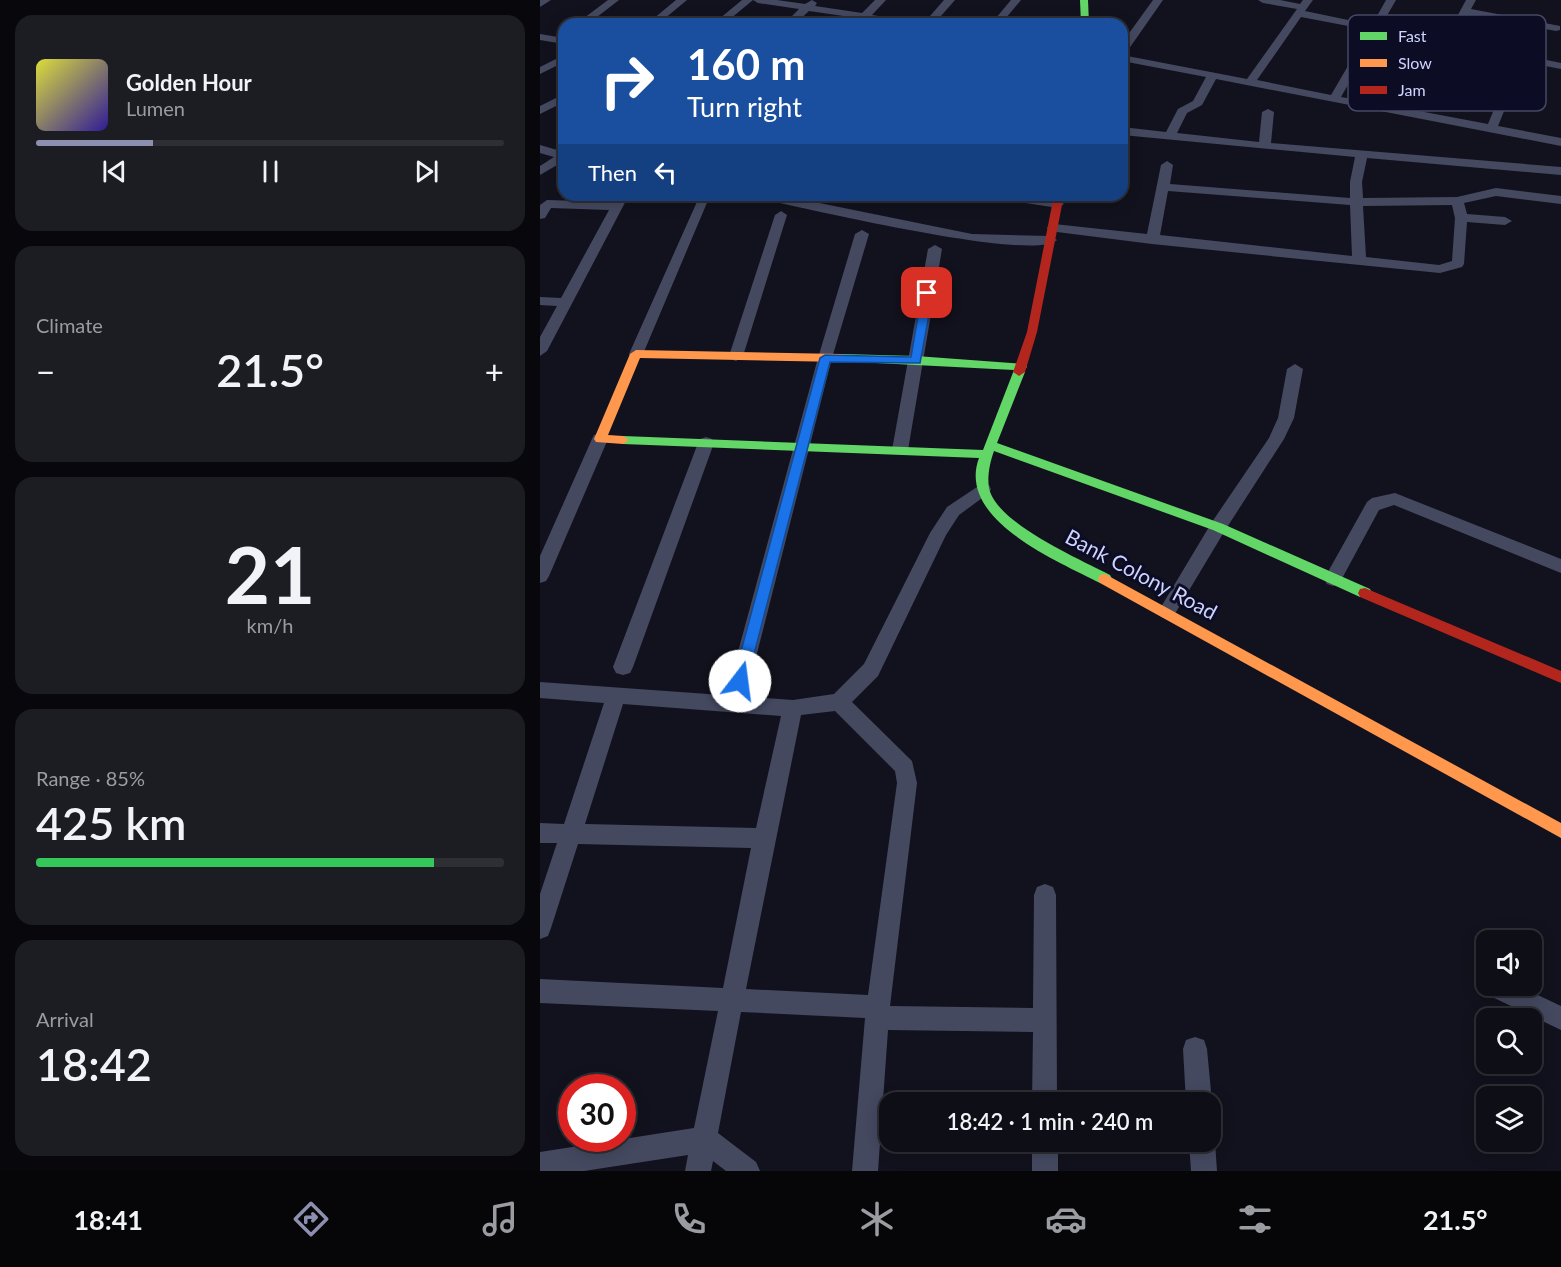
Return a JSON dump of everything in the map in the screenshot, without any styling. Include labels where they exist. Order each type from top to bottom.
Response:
[{"type":"street","points":[[540,4],[546,0]]},
{"type":"street","points":[[588,18],[614,0]]},
{"type":"street","points":[[660,18],[682,0]]},
{"type":"street","points":[[726,18],[748,0]]},
{"type":"street","points":[[758,0],[812,4],[855,18]]},
{"type":"street","points":[[863,18],[881,0]]},
{"type":"street","points":[[933,18],[950,0]]},
{"type":"street","points":[[1001,18],[1016,0]]},
{"type":"street","points":[[1084,0],[1085,18]]},
{"type":"street","points":[[1128,42],[1158,0]]},
{"type":"street","points":[[1263,0],[1303,7],[1348,21]]},
{"type":"street","points":[[1383,15],[1391,0]]},
{"type":"street","points":[[1464,15],[1471,0]]},
{"type":"street","points":[[796,18],[812,4]]},
{"type":"street","points":[[1251,81],[1303,7]]},
{"type":"street","points":[[1466,11],[1487,15]]},
{"type":"street","points":[[1546,26],[1556,28]]},
{"type":"street","points":[[540,37],[558,39]]},
{"type":"street","points":[[1128,59],[1348,101]]},
{"type":"street","points":[[540,71],[558,61]]},
{"type":"street","points":[[1546,63],[1561,66]]},
{"type":"street","points":[[1170,136],[1182,111],[1198,103],[1213,75]]},
{"type":"street","points":[[1335,98],[1348,76]]},
{"type":"street","points":[[540,111],[558,100]]},
{"type":"street","points":[[1398,111],[1561,141]]},
{"type":"street","points":[[1492,128],[1499,111]]},
{"type":"street","points":[[1265,146],[1268,112]]},
{"type":"street","points":[[1128,132],[1265,146],[1561,171]]},
{"type":"street","points":[[540,149],[558,154]]},
{"type":"street","points":[[1359,262],[1356,182],[1362,154]]},
{"type":"street","points":[[540,171],[558,160]]},
{"type":"street","points":[[1152,240],[1167,165]]},
{"type":"street","points":[[1489,165],[1531,194]]},
{"type":"street","points":[[1163,187],[1357,202],[1457,201],[1496,192],[1531,194],[1561,200]]},
{"type":"street","points":[[540,215],[547,204],[602,201]]},
{"type":"street","points":[[540,351],[619,201]]},
{"type":"street","points":[[540,576],[702,201]]},
{"type":"street","points":[[792,201],[972,238],[998,241],[1052,234],[1152,240],[1440,269],[1457,264],[1460,255],[1461,218],[1457,201]]},
{"type":"street","points":[[540,690],[793,708],[839,702],[871,670],[939,533],[953,511],[983,489],[984,462],[988,449],[1021,367],[1032,332],[1059,201]]},
{"type":"street","points":[[736,356],[781,215]]},
{"type":"street","points":[[1461,218],[1505,221]]},
{"type":"street","points":[[740,681],[825,358],[862,234]]},
{"type":"street","points":[[900,450],[935,249]]},
{"type":"street","points":[[540,301],[566,302]]},
{"type":"street","points":[[636,354],[916,360],[1021,367]]},
{"type":"street","points":[[1167,612],[1218,527],[1276,439],[1286,418],[1295,369]]},
{"type":"street","points":[[600,439],[900,450],[988,449],[1218,527],[1332,579],[1561,677]]},
{"type":"street","points":[[623,667],[706,443]]},
{"type":"street","name":"Bank Colony Road","points":[[983,489],[1002,519],[1040,545],[1167,612],[1561,831]]},
{"type":"street","points":[[1332,579],[1373,506],[1378,502],[1395,499],[1561,566]]},
{"type":"street","points":[[540,928],[616,696]]},
{"type":"street","points":[[839,702],[905,767],[907,783],[878,1013],[865,1171]]},
{"type":"street","points":[[698,1171],[764,838],[793,708]]},
{"type":"street","points":[[540,833],[764,838]]},
{"type":"street","points":[[1045,895],[1045,1092]]},
{"type":"street","points":[[540,991],[732,1001],[878,1013],[1045,1020]]},
{"type":"street","points":[[1515,996],[1561,1018]]},
{"type":"street","points":[[1195,1049],[1198,1092]]},
{"type":"street","points":[[540,1165],[706,1139],[747,1171]]},
{"type":"street","points":[[1045,1152],[1045,1171]]},
{"type":"street","points":[[1203,1152],[1204,1171]]},
{"type":"traffic: fast","points":[[1084,0],[1085,18]]},
{"type":"traffic: fast","points":[[841,358],[1021,367]]},
{"type":"traffic: fast","points":[[1019,372],[984,462],[983,489],[1002,519],[1040,545],[1105,579]]},
{"type":"traffic: fast","points":[[623,440],[987,454]]},
{"type":"traffic: fast","points":[[989,445],[1218,527],[1365,593]]},
{"type":"traffic: slow","points":[[623,440],[600,439],[636,354],[841,358]]},
{"type":"traffic: slow","points":[[1105,579],[1561,831]]},
{"type":"traffic: jam","points":[[1019,372],[1032,332],[1058,201]]},
{"type":"traffic: jam","points":[[1365,593],[1561,677]]},
{"type":"route","points":[[740,681],[825,358],[916,360],[927,293]]}]
